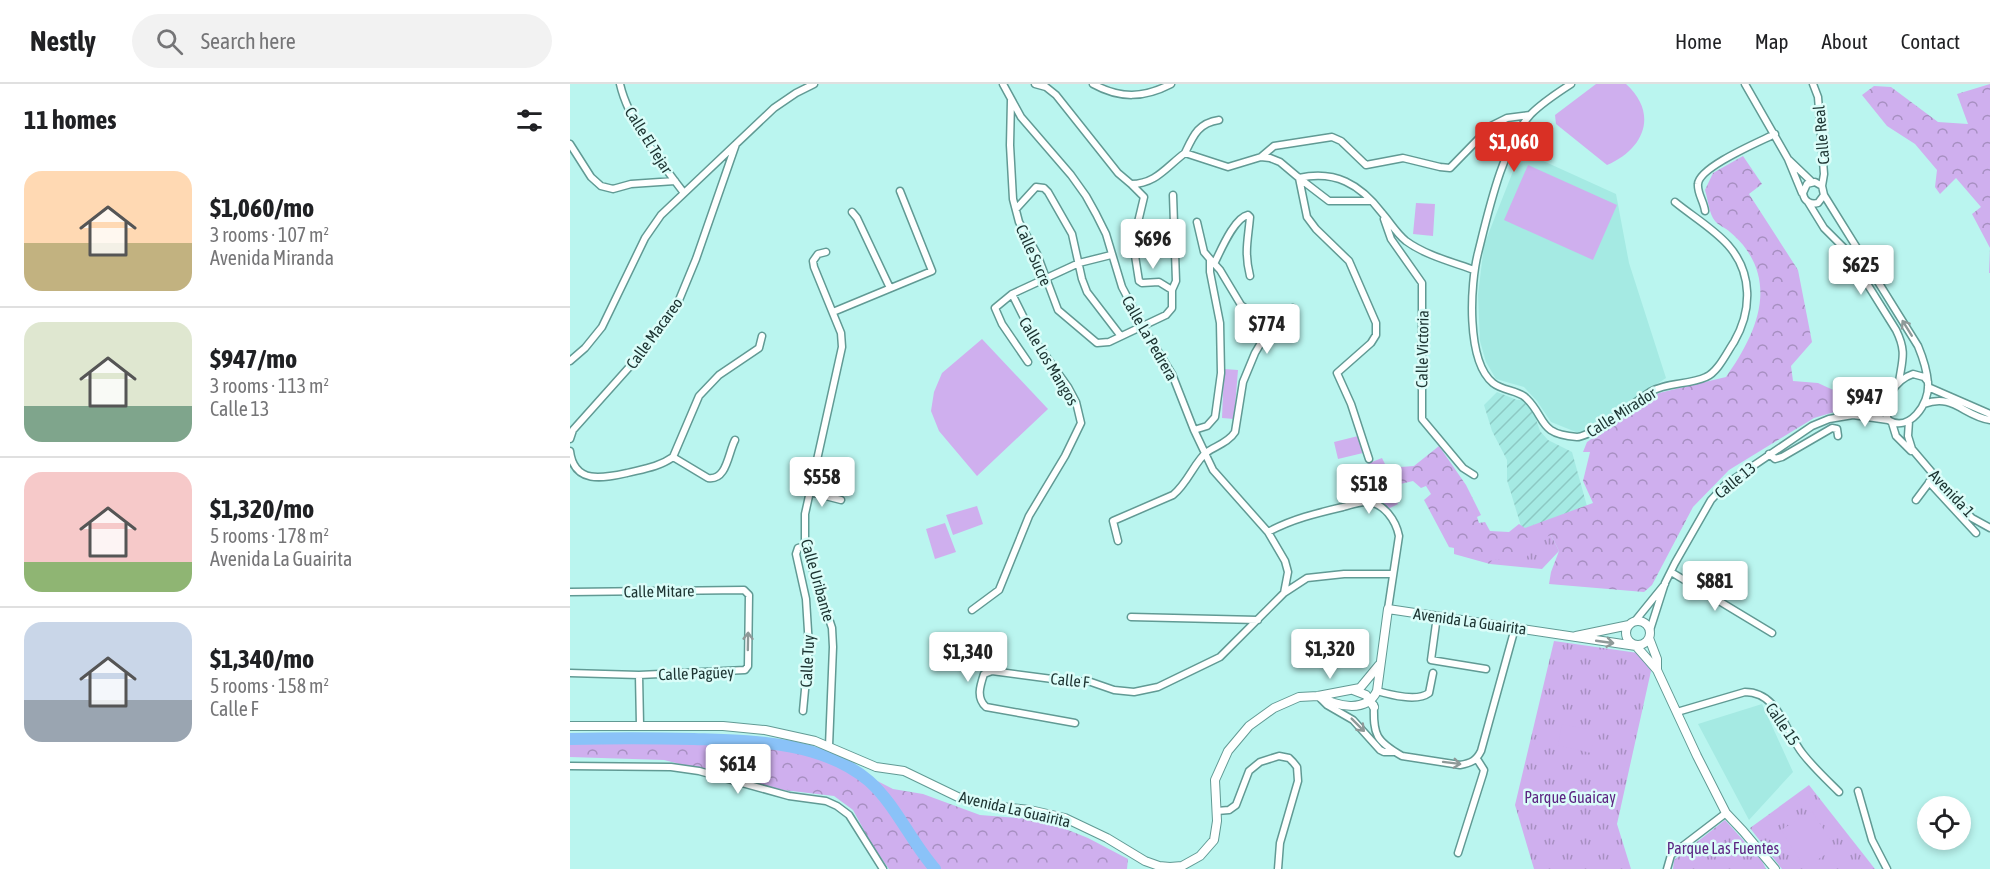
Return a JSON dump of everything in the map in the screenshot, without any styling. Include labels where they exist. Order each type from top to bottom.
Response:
[{"type":"street","name":"Calle El Tejar","points":[[620,84],[625,104],[684,193]]},
{"type":"street","points":[[570,361],[585,348],[602,327],[652,225],[774,108],[814,84]]},
{"type":"street","name":"Calle La Pedrera","points":[[1003,84],[1021,117],[1086,196],[1106,234],[1122,287],[1172,374],[1204,454],[1213,470],[1268,532],[1285,561],[1288,572],[1284,593]]},
{"type":"street","points":[[1035,84],[1049,88],[1056,95],[1113,167],[1144,197],[1133,240],[1139,281],[1163,283],[1172,290],[1176,281],[1173,195]]},
{"type":"street","points":[[1093,84],[1111,93],[1137,96],[1161,90],[1171,84]]},
{"type":"street","points":[[1261,157],[1275,145],[1332,136],[1341,141],[1366,165],[1403,158],[1450,168],[1491,126],[1507,118],[1530,115],[1544,102],[1571,84]]},
{"type":"street","points":[[1746,84],[1775,134],[1808,202],[1824,228],[1846,250],[1896,330],[1904,352],[1899,382]]},
{"type":"street","name":"Calle Real","points":[[1813,84],[1818,97],[1824,174],[1822,186]]},
{"type":"street","name":"Calle Sucre","points":[[1011,98],[1010,146],[1013,199],[1019,222],[1037,254],[1058,310],[1097,343],[1109,342],[1170,312],[1172,290]]},
{"type":"street","name":"Calle Mirador","points":[[1530,115],[1503,167],[1474,270],[1471,303],[1475,341],[1482,367],[1489,379],[1503,389],[1523,395],[1541,422],[1558,434],[1580,437],[1596,429],[1652,391],[1708,377],[1723,360],[1743,321],[1748,301],[1747,279],[1741,262],[1728,244],[1675,202]]},
{"type":"street","points":[[1131,184],[1153,180],[1185,153],[1200,126],[1219,120]]},
{"type":"street","points":[[1485,149],[1501,135],[1521,129]]},
{"type":"street","points":[[1705,211],[1698,187],[1698,181],[1702,175],[1741,151],[1775,134]]},
{"type":"street","points":[[570,144],[591,177],[601,186],[613,189],[631,184],[675,181]]},
{"type":"street","name":"Calle Macareo","points":[[570,439],[573,430],[632,364],[677,305],[696,259],[736,144]]},
{"type":"street","points":[[1185,153],[1228,167],[1261,157],[1270,158],[1280,162],[1329,201],[1372,201]]},
{"type":"street","points":[[1788,159],[1812,182],[1822,186],[1824,195],[1918,346],[1928,385],[1923,404],[1918,413],[1909,421],[1899,424],[1890,421],[1885,405],[1890,394],[1899,382],[1913,374],[1924,377],[1928,385],[1990,414]]},
{"type":"street","points":[[1299,178],[1316,175],[1339,178],[1354,186],[1372,201],[1393,228],[1413,245],[1474,270]]},
{"type":"street","points":[[1299,178],[1307,217],[1349,261],[1376,321],[1377,330],[1374,339],[1337,374],[1351,404],[1369,459]]},
{"type":"street","points":[[1803,193],[1805,186],[1812,182]]},
{"type":"street","points":[[1016,209],[1036,187],[1044,188],[1056,203],[1072,234],[1087,292],[1120,335]]},
{"type":"street","points":[[833,312],[932,271],[900,191]]},
{"type":"street","points":[[1808,202],[1818,203],[1824,195]]},
{"type":"street","points":[[852,212],[890,288]]},
{"type":"street","name":"Calle Victoria","points":[[1382,212],[1391,239],[1422,283],[1422,419],[1463,468],[1474,475]]},
{"type":"street","points":[[1194,430],[1208,424],[1215,417],[1219,390],[1221,343],[1219,312],[1210,272],[1213,261],[1227,237],[1241,218],[1249,215],[1245,257],[1250,276]]},
{"type":"street","points":[[1118,541],[1113,520],[1173,495],[1180,489],[1204,454],[1235,434],[1242,387],[1255,353],[1265,336],[1264,325],[1260,319],[1240,305],[1213,261],[1204,252],[1197,222]]},
{"type":"street","name":"Calle Uribante","points":[[826,252],[818,254],[813,261],[814,267],[841,333],[842,347],[804,525],[805,546],[832,628],[829,746]]},
{"type":"street","points":[[1028,362],[1002,324],[995,308],[1012,294],[1079,263],[1112,255]]},
{"type":"street","name":"Calle Los Mangos","points":[[972,610],[999,590],[1029,516],[1065,456],[1081,423],[1076,402],[1068,387],[1036,342],[1012,294]]},
{"type":"street","points":[[1264,325],[1293,308]]},
{"type":"street","points":[[570,451],[579,471],[584,475],[598,478],[649,468],[672,457],[699,396],[719,375],[759,348],[762,336]]},
{"type":"street","name":"Calle 13","points":[[1632,623],[1665,583],[1711,500],[1725,485],[1812,426],[1882,401],[1890,394]]},
{"type":"street","points":[[1923,404],[1934,400],[1944,400],[1985,420],[1990,420]]},
{"type":"street","name":"Calle 13","points":[[1842,416],[1861,415],[1890,421]]},
{"type":"street","name":"Avenida 1","points":[[1890,421],[1900,441],[1935,474],[1963,509],[1972,518],[1990,528]]},
{"type":"street","name":"Avenida 1","points":[[1909,421],[1908,442],[1916,455]]},
{"type":"street","points":[[1769,454],[1775,459],[1782,457],[1832,428],[1837,429],[1838,436]]},
{"type":"street","points":[[672,457],[713,479],[722,473],[735,440]]},
{"type":"street","points":[[1916,500],[1935,474]]},
{"type":"street","points":[[1929,482],[1976,533]]},
{"type":"street","points":[[810,492],[841,500]]},
{"type":"street","points":[[1268,532],[1301,518],[1366,502],[1376,504],[1383,509],[1396,525],[1399,536],[1376,692],[1372,704],[1376,734],[1381,742],[1402,756],[1460,765],[1469,764],[1477,759],[1503,677],[1515,628]]},
{"type":"street","name":"Calle Tuy","points":[[803,711],[809,647],[806,599],[796,550],[805,546]]},
{"type":"street","points":[[1671,572],[1772,633]]},
{"type":"street","name":"Calle F","points":[[1075,723],[986,707],[980,699],[979,688],[984,674],[992,671],[1075,682],[1088,681],[1114,690],[1134,692],[1158,687],[1220,657],[1284,593],[1307,578],[1393,574]]},
{"type":"street","name":"Calle 13","points":[[1650,634],[1665,583]]},
{"type":"street","name":"Calle Mitare","points":[[570,592],[747,591]]},
{"type":"street","name":"Calle Pagüey","points":[[570,673],[639,675],[745,670],[748,666],[747,591]]},
{"type":"street","name":"Avenida La Guairita","points":[[1388,609],[1636,646]]},
{"type":"street","points":[[1437,616],[1431,660],[1486,669]]},
{"type":"street","points":[[1131,617],[1258,620]]},
{"type":"street","points":[[1657,670],[1657,658],[1646,623],[1632,623],[1627,637],[1657,670],[1726,813],[1775,869]]},
{"type":"street","name":"Avenida La Guairita","points":[[1574,636],[1632,623]]},
{"type":"street","points":[[1636,646],[1645,643],[1650,634]]},
{"type":"street","name":"Avenida La Guairita","points":[[570,726],[723,726],[765,730],[829,746],[876,767],[904,771],[945,793],[962,799],[984,805],[1030,810],[1065,818],[1107,838],[1145,861],[1159,866],[1177,868],[1200,856],[1216,834],[1215,780],[1233,744],[1256,720],[1274,708],[1299,697],[1351,690],[1364,685],[1379,665]]},
{"type":"street","points":[[1376,692],[1423,697],[1429,693],[1433,673]]},
{"type":"street","name":"Calle Pagüey","points":[[639,675],[640,725]]},
{"type":"street","points":[[1351,690],[1362,693],[1372,704]]},
{"type":"street","name":"Calle 15","points":[[1677,712],[1745,692],[1755,692],[1764,696],[1779,711],[1802,753],[1839,792]]},
{"type":"street","points":[[1318,696],[1327,705],[1353,720],[1380,750],[1395,752]]},
{"type":"street","name":"Avenida La Guairita","points":[[1318,696],[1340,706],[1372,704]]},
{"type":"street","points":[[1217,811],[1229,810],[1236,805],[1244,782],[1254,766],[1267,758],[1279,756],[1289,758],[1297,767],[1298,781],[1280,843],[1278,869]]},
{"type":"street","points":[[1458,853],[1484,770],[1477,759]]},
{"type":"street","points":[[570,766],[671,767],[699,771],[789,796],[826,801],[849,815],[883,869]]},
{"type":"street","points":[[1858,791],[1872,840],[1887,869]]},
{"type":"street","points":[[1667,869],[1671,855],[1726,813]]},
{"type":"shaded area","points":[[1521,151],[1616,194],[1629,263],[1666,378],[1581,434],[1551,422],[1524,387],[1496,379],[1486,362],[1480,341],[1478,295],[1484,245]]},
{"type":"shaded area","points":[[1497,392],[1517,400],[1524,400],[1535,416],[1540,431],[1548,440],[1572,452],[1590,517],[1580,518],[1527,546],[1507,480],[1507,460],[1492,431],[1484,405]]},
{"type":"shaded area","points":[[1762,704],[1793,772],[1749,820],[1698,724]]},
{"type":"green space","points":[[1596,84],[1626,84],[1636,95],[1642,107],[1644,119],[1643,130],[1630,150],[1607,165],[1556,124],[1555,115]]},
{"type":"green space","points":[[1990,84],[1990,248],[1972,214],[1981,207],[1956,178],[1940,194],[1935,187],[1937,170],[1915,144],[1887,126],[1862,95],[1874,86],[1891,87],[1938,122],[1968,124],[1957,94]]},
{"type":"green space","points":[[1743,156],[1762,184],[1749,194],[1798,270],[1812,342],[1791,366],[1793,381],[1818,383],[1855,400],[1851,407],[1814,418],[1729,470],[1693,507],[1652,585],[1644,592],[1549,584],[1559,551],[1551,535],[1536,541],[1525,537],[1522,540],[1532,550],[1525,559],[1492,560],[1490,564],[1454,554],[1454,548],[1449,547],[1424,500],[1431,494],[1426,486],[1421,488],[1413,481],[1392,486],[1398,504],[1386,510],[1380,504],[1364,498],[1363,488],[1368,484],[1362,466],[1382,458],[1387,468],[1414,466],[1439,446],[1466,485],[1481,515],[1477,517],[1479,523],[1485,522],[1490,531],[1509,532],[1519,524],[1525,528],[1593,503],[1583,481],[1590,452],[1583,452],[1587,442],[1659,393],[1726,377],[1752,332],[1760,299],[1760,282],[1755,265],[1741,242],[1713,218],[1705,190],[1713,173]]},
{"type":"green space","points":[[1528,165],[1617,205],[1593,260],[1504,220]]},
{"type":"green space","points":[[1416,203],[1435,204],[1433,236],[1413,234]]},
{"type":"green space","points":[[982,339],[1048,409],[977,476],[939,431],[931,411],[934,392],[942,373]]},
{"type":"green space","points":[[1224,369],[1238,370],[1234,419],[1222,418]]},
{"type":"green space","points":[[1358,436],[1363,453],[1338,459],[1334,442]]},
{"type":"green space","points":[[977,506],[983,524],[953,535],[946,515]]},
{"type":"green space","points":[[945,523],[956,552],[935,559],[926,529]]},
{"type":"green space","points":[[1551,535],[1559,551],[1542,569],[1490,564],[1491,560],[1525,536]]},
{"type":"green space","name":"Parque Guaicay","points":[[1554,641],[1638,653],[1651,671],[1617,824],[1631,869],[1534,869],[1515,805]]},
{"type":"green space","points":[[1562,724],[1596,731],[1591,753],[1558,745]]},
{"type":"green space","points":[[570,735],[743,737],[809,746],[893,789],[923,794],[980,815],[1043,820],[1088,838],[1128,859],[1127,869],[889,869],[872,845],[853,810],[834,796],[783,790],[664,760],[570,757]]},
{"type":"green space","points":[[1809,785],[1875,869],[1782,869],[1750,828]]},
{"type":"green space","points":[[1812,811],[1835,848],[1805,868],[1781,830]]},
{"type":"green space","name":"Parque Las Fuentes","points":[[1725,820],[1762,861],[1766,869],[1673,869],[1674,860]]},
{"type":"waterway","points":[[570,739],[663,738],[740,741],[786,746],[830,758],[850,768],[879,791],[935,869]]}]
